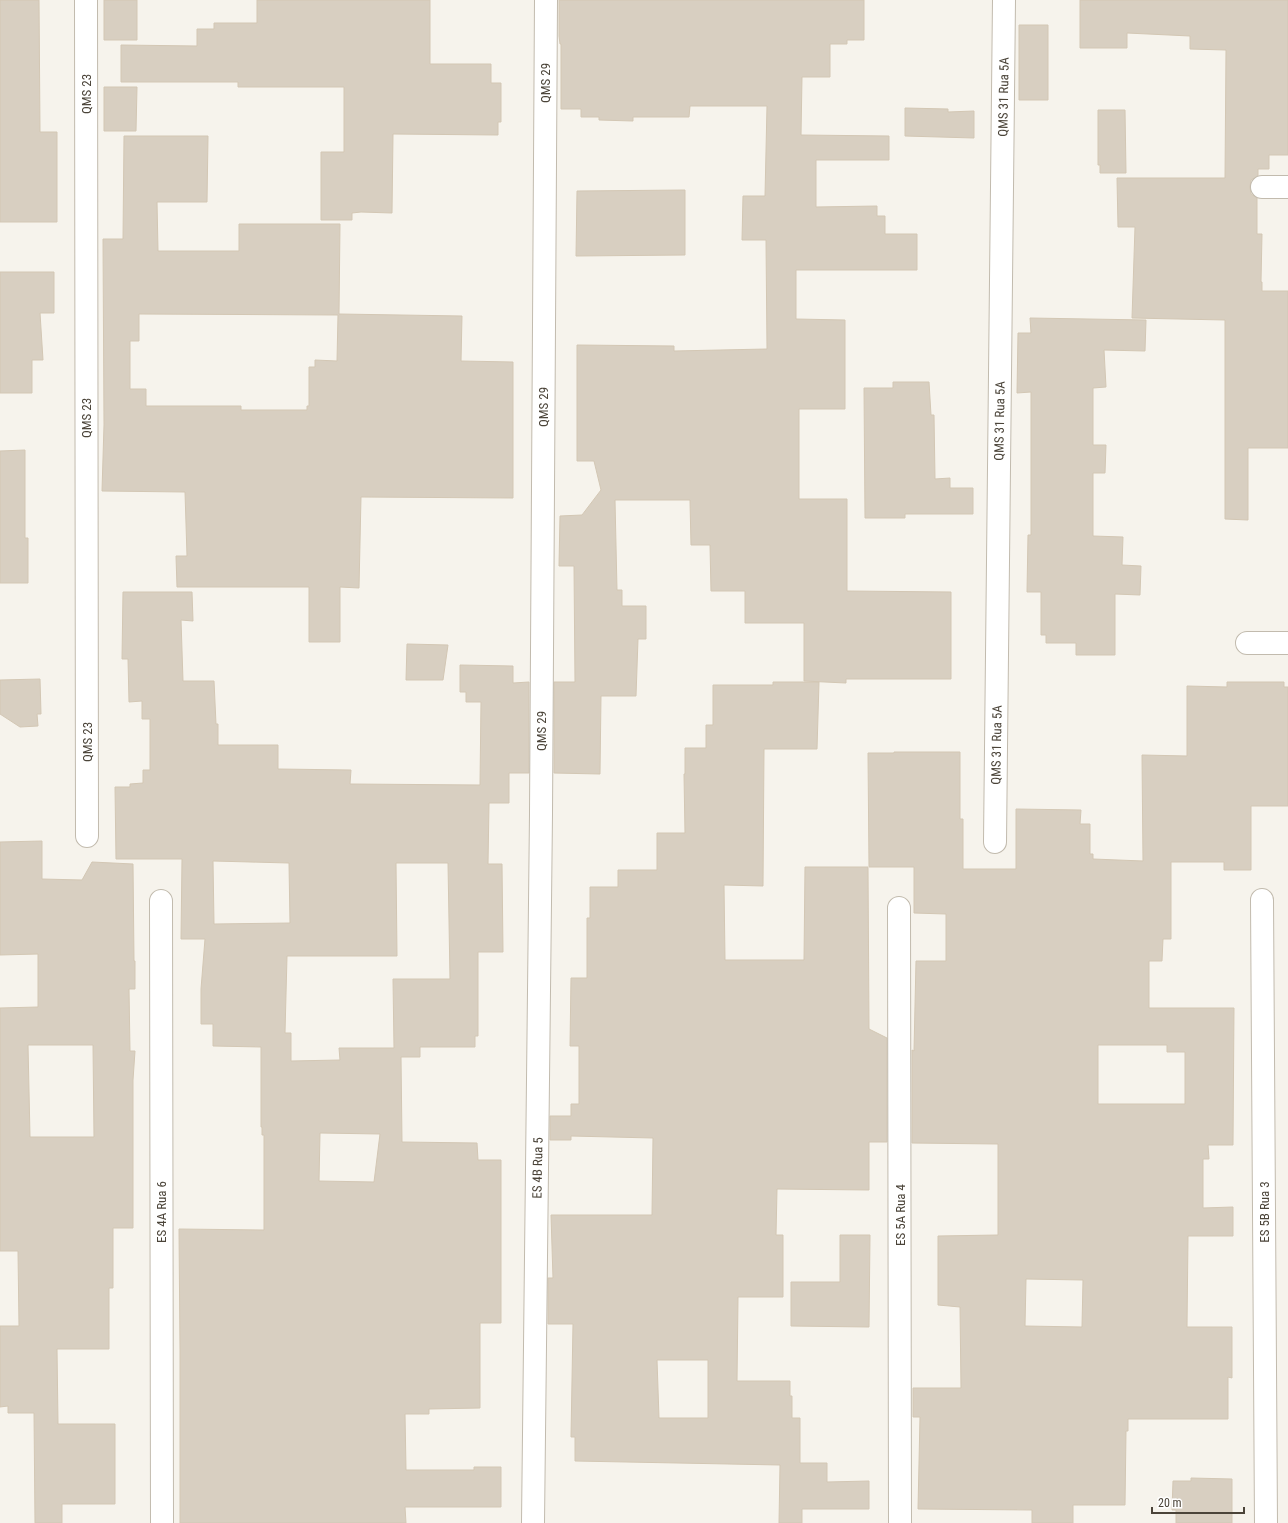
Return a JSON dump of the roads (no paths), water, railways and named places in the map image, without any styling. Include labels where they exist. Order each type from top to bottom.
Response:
[{"type":"street","name":"QMS 23","points":[[86,0],[87,836]]},
{"type":"street","name":"QMS 29","points":[[541,814],[546,0]]},
{"type":"street","name":"QMS 31 Rua 5A","points":[[995,842],[1004,0]]},
{"type":"street","points":[[1262,187],[1288,187]]},
{"type":"street","points":[[1247,643],[1288,643]]},
{"type":"street","name":"ES 4B Rua 5","points":[[533,1523],[541,814]]},
{"type":"street","name":"ES 5B Rua 3","points":[[1262,900],[1266,1523]]},
{"type":"street","name":"ES 4A Rua 6","points":[[161,901],[162,1523]]},
{"type":"street","name":"ES 5A Rua 4","points":[[899,908],[900,1523]]}]
